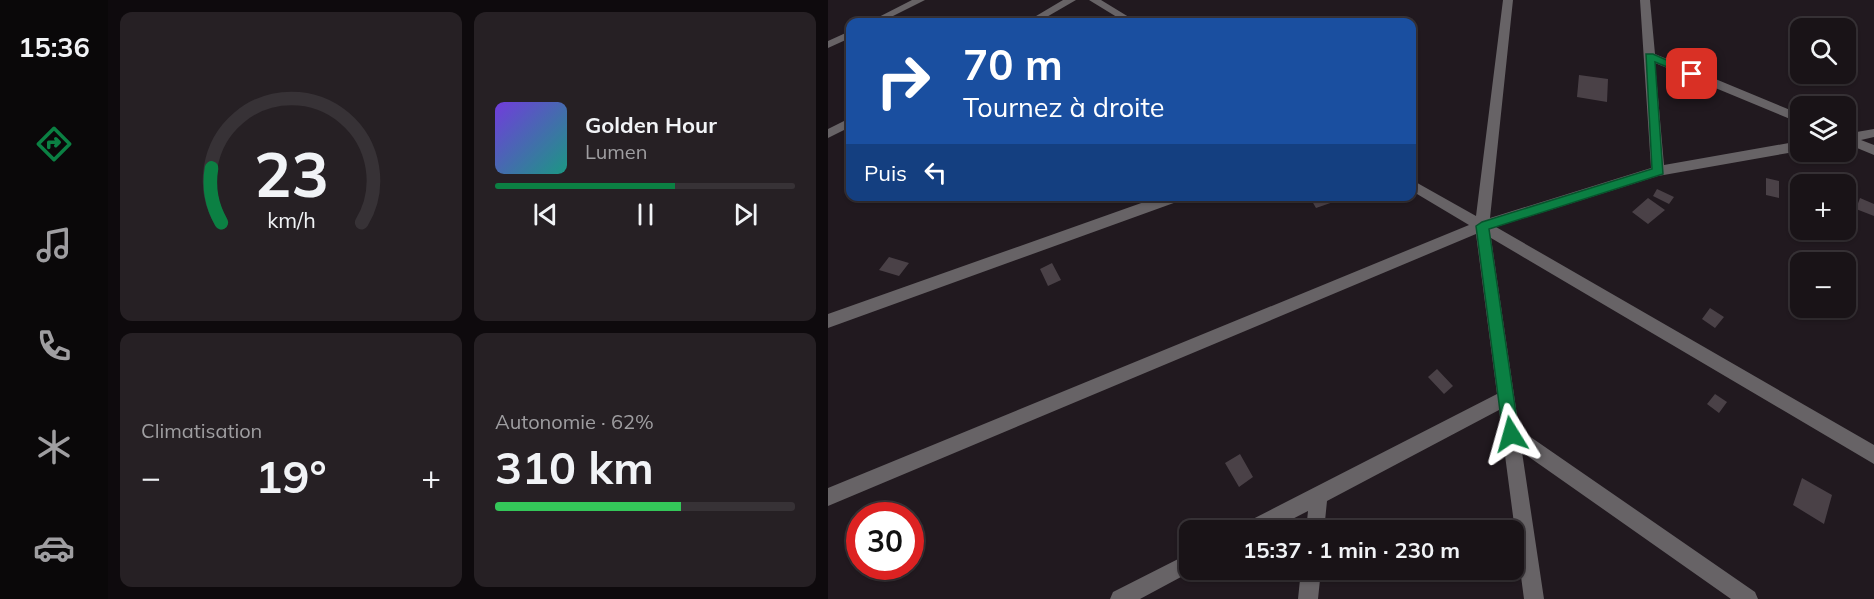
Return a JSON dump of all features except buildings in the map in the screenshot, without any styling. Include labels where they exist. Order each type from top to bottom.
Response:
[{"type":"street","points":[[882,18],[920,0]]},
{"type":"street","points":[[1038,18],[1071,0]]},
{"type":"street","points":[[1094,0],[1125,18]]},
{"type":"street","points":[[1508,0],[1482,226],[1534,599]]},
{"type":"street","points":[[1645,0],[1658,171]]},
{"type":"street","points":[[828,45],[846,36]]},
{"type":"street","points":[[1649,56],[1790,115]]},
{"type":"street","points":[[828,134],[846,124]]},
{"type":"street","points":[[1856,136],[1874,133]]},
{"type":"street","points":[[1856,143],[1874,150]]},
{"type":"street","points":[[828,497],[1482,226],[1658,171],[1790,148]]},
{"type":"street","points":[[1416,187],[1874,455]]},
{"type":"street","points":[[828,321],[1165,201]]},
{"type":"street","points":[[1271,520],[1506,398]]},
{"type":"street","points":[[1511,434],[1748,599]]},
{"type":"street","points":[[1316,520],[1318,495]]},
{"type":"street","points":[[1120,599],[1179,568]]},
{"type":"street","points":[[1308,599],[1310,580]]},
{"type":"route","points":[[1511,434],[1482,226],[1658,171],[1649,56],[1692,74]]}]
